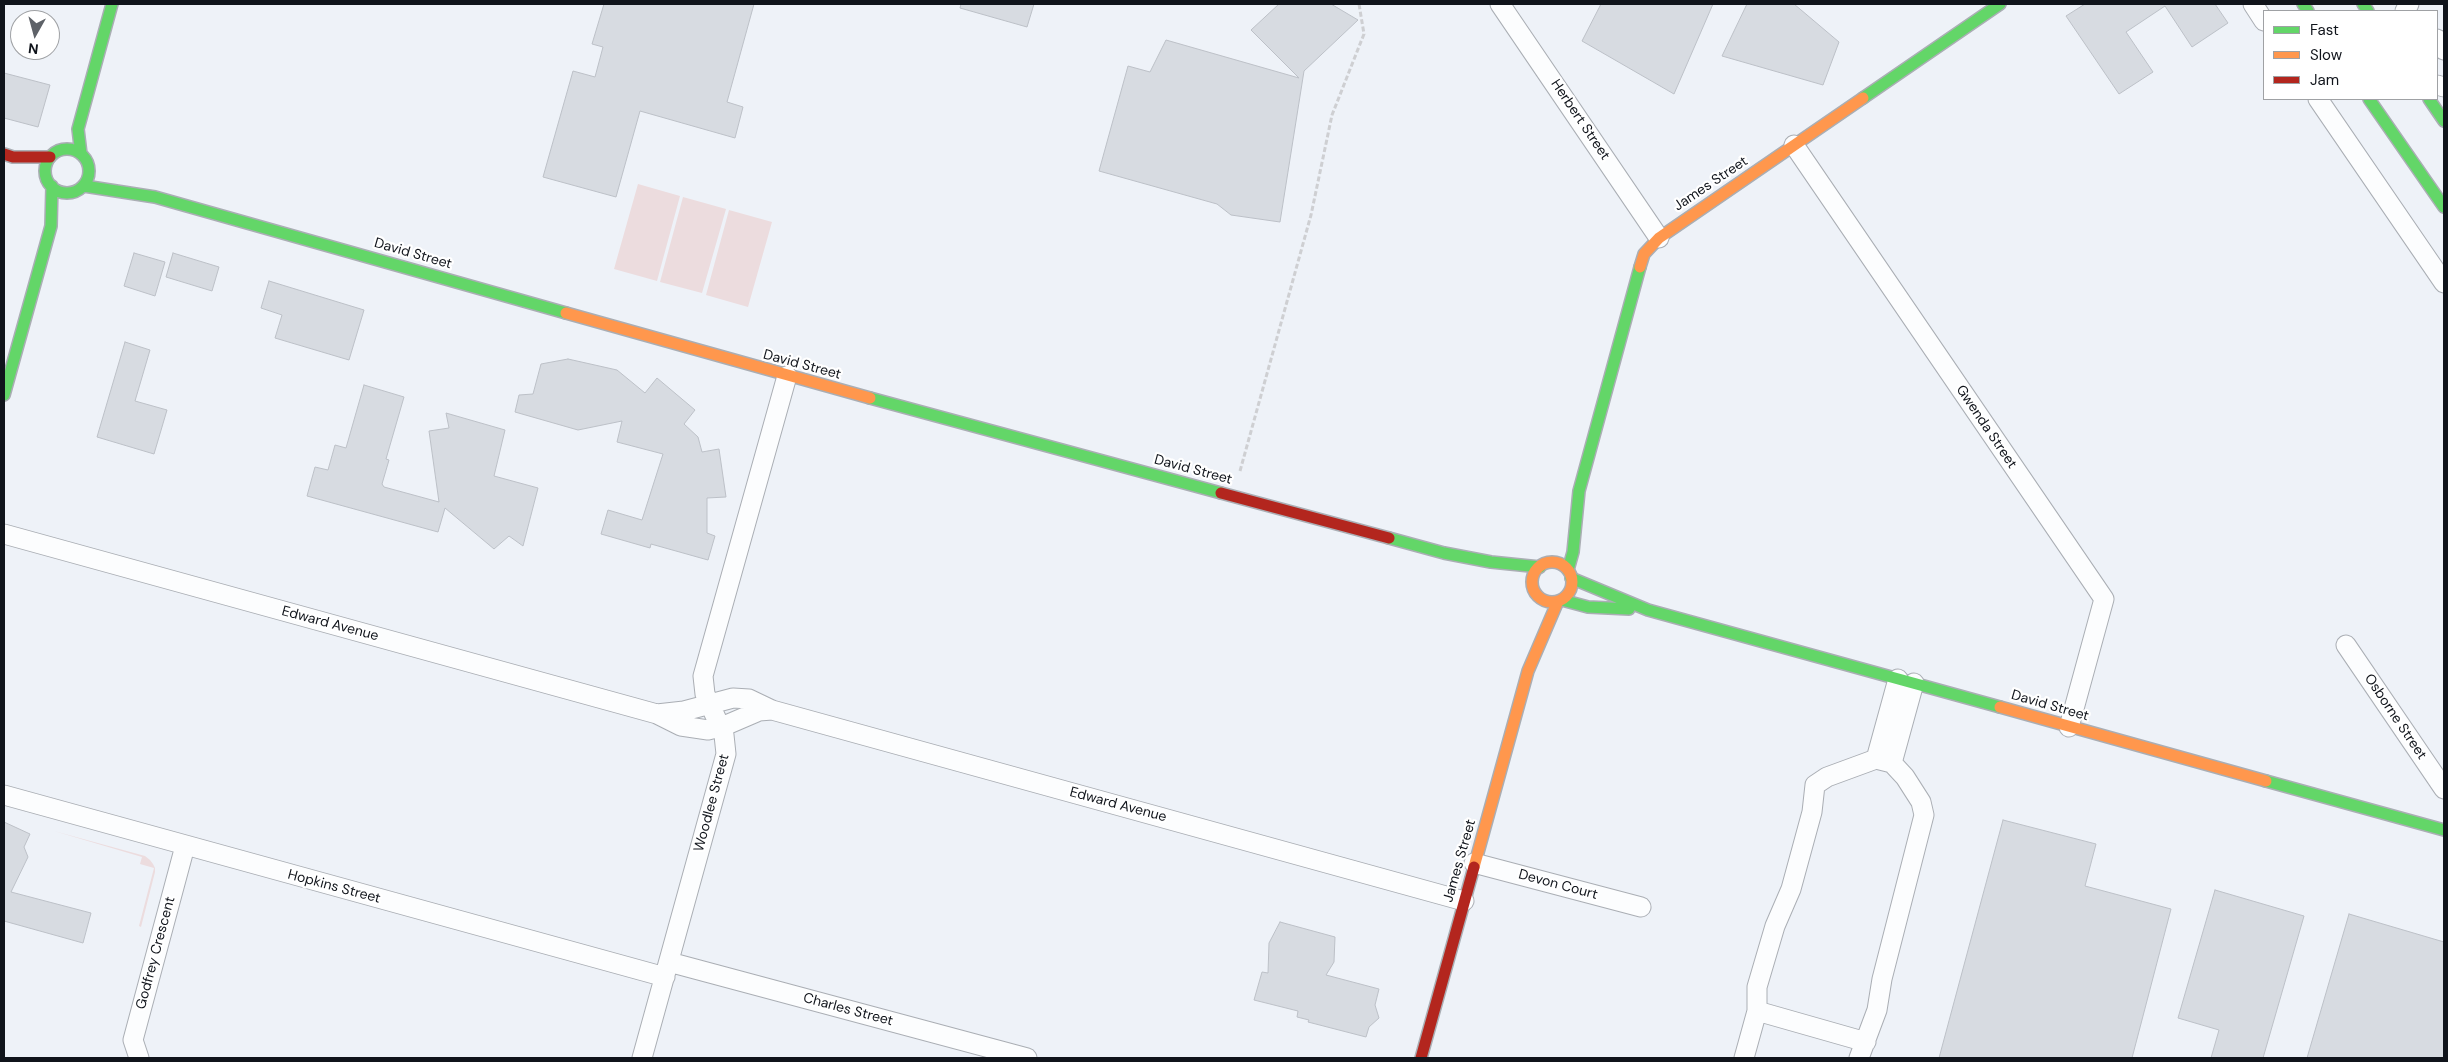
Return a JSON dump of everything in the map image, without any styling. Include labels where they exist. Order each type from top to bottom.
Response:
[{"type":"main road","points":[[4,394],[51,226],[73,192],[84,186],[87,180],[89,167],[81,154],[78,129],[112,4]]},
{"type":"main road","name":"James Street","points":[[1564,524],[1579,490],[1644,254],[1658,238],[2000,4]]},
{"type":"main road","points":[[2370,100],[2444,207]]},
{"type":"main road","points":[[2430,100],[2444,121]]},
{"type":"main road","points":[[51,226],[47,163],[50,157],[61,150],[78,129]]},
{"type":"main road","points":[[61,150],[68,149],[81,154]]},
{"type":"main road","points":[[8,155],[50,157]]},
{"type":"main road","points":[[8,155],[49,181],[61,192],[73,192]]},
{"type":"main road","name":"David Street","points":[[89,167],[155,197]]},
{"type":"main road","name":"David Street","points":[[84,186],[155,197],[786,376],[1444,553],[1491,562],[1543,565]]},
{"type":"main road","name":"James Street","points":[[1570,574],[1579,490]]},
{"type":"main road","points":[[1532,608],[1533,577],[1553,548]]},
{"type":"main road","name":"David Street","points":[[1444,553],[1496,574]]},
{"type":"main road","points":[[1521,584],[1534,591],[1545,601],[1560,601],[1570,590],[1570,574],[1558,564],[1543,565]]},
{"type":"main road","name":"David Street","points":[[1570,574],[1648,610],[2444,830]]},
{"type":"main road","name":"James Street","points":[[1421,1058],[1528,671],[1560,601]]},
{"type":"main road","name":"David Street","points":[[1560,601],[1588,607],[1648,610]]},
{"type":"main road","name":"James Street","points":[[1528,671],[1529,643]]},
{"type":"street","name":"Herbert Street","points":[[1500,4],[1658,238]]},
{"type":"street","points":[[2252,4],[2263,20]]},
{"type":"street","points":[[2319,100],[2444,283]]},
{"type":"street","name":"Gwenda Street","points":[[1794,145],[2104,600],[2069,726]]},
{"type":"street","name":"Woodlee Street","points":[[642,1058],[726,754],[726,744],[721,727],[709,704],[703,684],[703,676],[786,376]]},
{"type":"street","name":"Edward Avenue","points":[[4,534],[656,714],[668,721],[689,728],[708,730],[721,727],[752,713],[772,710]]},
{"type":"street","name":"Osborne Street","points":[[2346,645],[2444,789]]},
{"type":"street","points":[[1884,761],[1906,681]]},
{"type":"street","name":"Edward Avenue","points":[[656,714],[733,698],[749,699],[772,710],[1464,901]]},
{"type":"street","points":[[1744,1058],[1757,1011],[1758,987],[1775,926],[1791,889],[1812,812],[1815,786],[1827,778],[1884,761]]},
{"type":"street","points":[[1757,1011],[1862,1050],[1876,1010],[1882,979],[1924,815],[1915,790],[1884,761]]},
{"type":"street","name":"Hopkins Street","points":[[4,795],[185,846],[667,969]]},
{"type":"street","name":"Godfrey Crescent","points":[[139,1058],[133,1040],[185,846]]},
{"type":"street","name":"Devon Court","points":[[1474,863],[1641,907]]},
{"type":"street","name":"Charles Street","points":[[667,969],[1028,1058]]},
{"type":"path","points":[[1240,471],[1311,215],[1332,115],[1364,34],[1359,4]]},
{"type":"shaded area","points":[[638,184],[680,196],[657,281],[614,269]]},
{"type":"shaded area","points":[[683,197],[726,209],[702,293],[660,282]]},
{"type":"shaded area","points":[[729,210],[772,222],[748,307],[706,295]]},
{"type":"shaded area","points":[[54,831],[145,856],[150,860],[155,868],[155,872],[141,927],[139,926],[154,868],[140,864],[142,857]]},
{"type":"building","points":[[604,4],[754,4],[727,102],[743,107],[735,138],[640,111],[616,197],[543,177],[573,71],[595,77],[603,47],[592,44]]},
{"type":"building","points":[[961,4],[1034,4],[1027,27],[960,8]]},
{"type":"building","points":[[1279,4],[1331,4],[1358,20],[1304,71],[1280,222],[1231,215],[1217,204],[1099,171],[1128,66],[1150,72],[1166,40],[1299,78],[1251,30]]},
{"type":"building","points":[[1601,4],[1713,4],[1674,94],[1582,41]]},
{"type":"building","points":[[1747,4],[1794,4],[1839,42],[1823,85],[1722,56]]},
{"type":"building","points":[[2085,4],[2215,4],[2228,23],[2192,47],[2165,6],[2126,32],[2153,72],[2119,94],[2066,16]]},
{"type":"building","points":[[4,73],[50,85],[38,127],[4,118]]},
{"type":"building","points":[[134,253],[165,262],[155,296],[124,286]]},
{"type":"building","points":[[173,253],[219,267],[212,291],[166,277]]},
{"type":"building","points":[[269,281],[364,310],[349,360],[275,338],[282,315],[261,308]]},
{"type":"building","points":[[125,342],[150,350],[135,401],[167,410],[154,454],[97,437]]},
{"type":"building","points":[[568,359],[617,370],[645,393],[657,378],[695,410],[684,424],[698,437],[702,452],[719,449],[726,497],[707,498],[707,533],[715,536],[708,560],[651,544],[650,548],[601,534],[608,510],[642,520],[663,454],[617,442],[622,421],[578,430],[515,412],[519,395],[533,394],[541,364]]},
{"type":"building","points":[[364,385],[404,397],[386,459],[389,460],[382,484],[384,487],[439,502],[429,431],[449,428],[446,413],[505,430],[494,476],[538,488],[523,546],[509,536],[494,549],[445,508],[438,532],[307,496],[315,467],[328,470],[335,445],[346,448]]},
{"type":"building","points":[[2003,820],[2096,844],[2085,886],[2171,909],[2132,1058],[1939,1058]]},
{"type":"building","points":[[4,822],[30,834],[24,847],[28,857],[11,892],[91,913],[83,943],[4,921]]},
{"type":"building","points":[[2215,890],[2304,916],[2263,1058],[2211,1058],[2219,1030],[2178,1018]]},
{"type":"building","points":[[2349,914],[2444,942],[2444,1058],[2307,1058]]},
{"type":"building","points":[[1280,922],[1335,937],[1334,962],[1326,975],[1379,989],[1375,1005],[1379,1018],[1369,1027],[1366,1037],[1308,1022],[1309,1020],[1297,1017],[1298,1011],[1254,1000],[1262,972],[1268,973],[1269,943]]},
{"type":"traffic: fast","points":[[81,154],[78,129],[112,4]]},
{"type":"traffic: fast","points":[[1863,98],[2000,4]]},
{"type":"traffic: fast","points":[[2303,4],[2307,10]]},
{"type":"traffic: fast","points":[[2363,4],[2367,10]]},
{"type":"traffic: fast","points":[[2370,100],[2444,207]]},
{"type":"traffic: fast","points":[[2430,100],[2444,121]]},
{"type":"traffic: fast","points":[[67,149],[79,153],[85,159],[89,171],[85,183],[79,189],[67,193],[55,189],[49,183],[45,171],[49,159],[55,153],[67,149]]},
{"type":"traffic: fast","points":[[4,395],[51,226],[52,186]]},
{"type":"traffic: fast","points":[[84,186],[155,197],[566,313]]},
{"type":"traffic: fast","points":[[1568,570],[1573,552],[1579,491],[1640,267]]},
{"type":"traffic: fast","points":[[870,398],[1221,493]]},
{"type":"traffic: fast","points":[[1389,538],[1444,553],[1491,562],[1540,567]]},
{"type":"traffic: fast","points":[[1571,578],[1648,610],[2000,707]]},
{"type":"traffic: fast","points":[[1562,600],[1588,607],[1629,609]]},
{"type":"traffic: fast","points":[[2266,781],[2444,830]]},
{"type":"traffic: slow","points":[[1640,267],[1644,254],[1659,238],[1863,98]]},
{"type":"traffic: slow","points":[[566,313],[870,398]]},
{"type":"traffic: slow","points":[[1552,562],[1566,568],[1572,582],[1566,596],[1552,602],[1538,596],[1532,582],[1538,568],[1552,562]]},
{"type":"traffic: slow","points":[[1474,867],[1528,671],[1558,601]]},
{"type":"traffic: slow","points":[[2000,707],[2266,781]]},
{"type":"traffic: jam","points":[[4,154],[13,157],[50,157]]},
{"type":"traffic: jam","points":[[1221,493],[1389,538]]},
{"type":"traffic: jam","points":[[1421,1058],[1474,867]]}]
